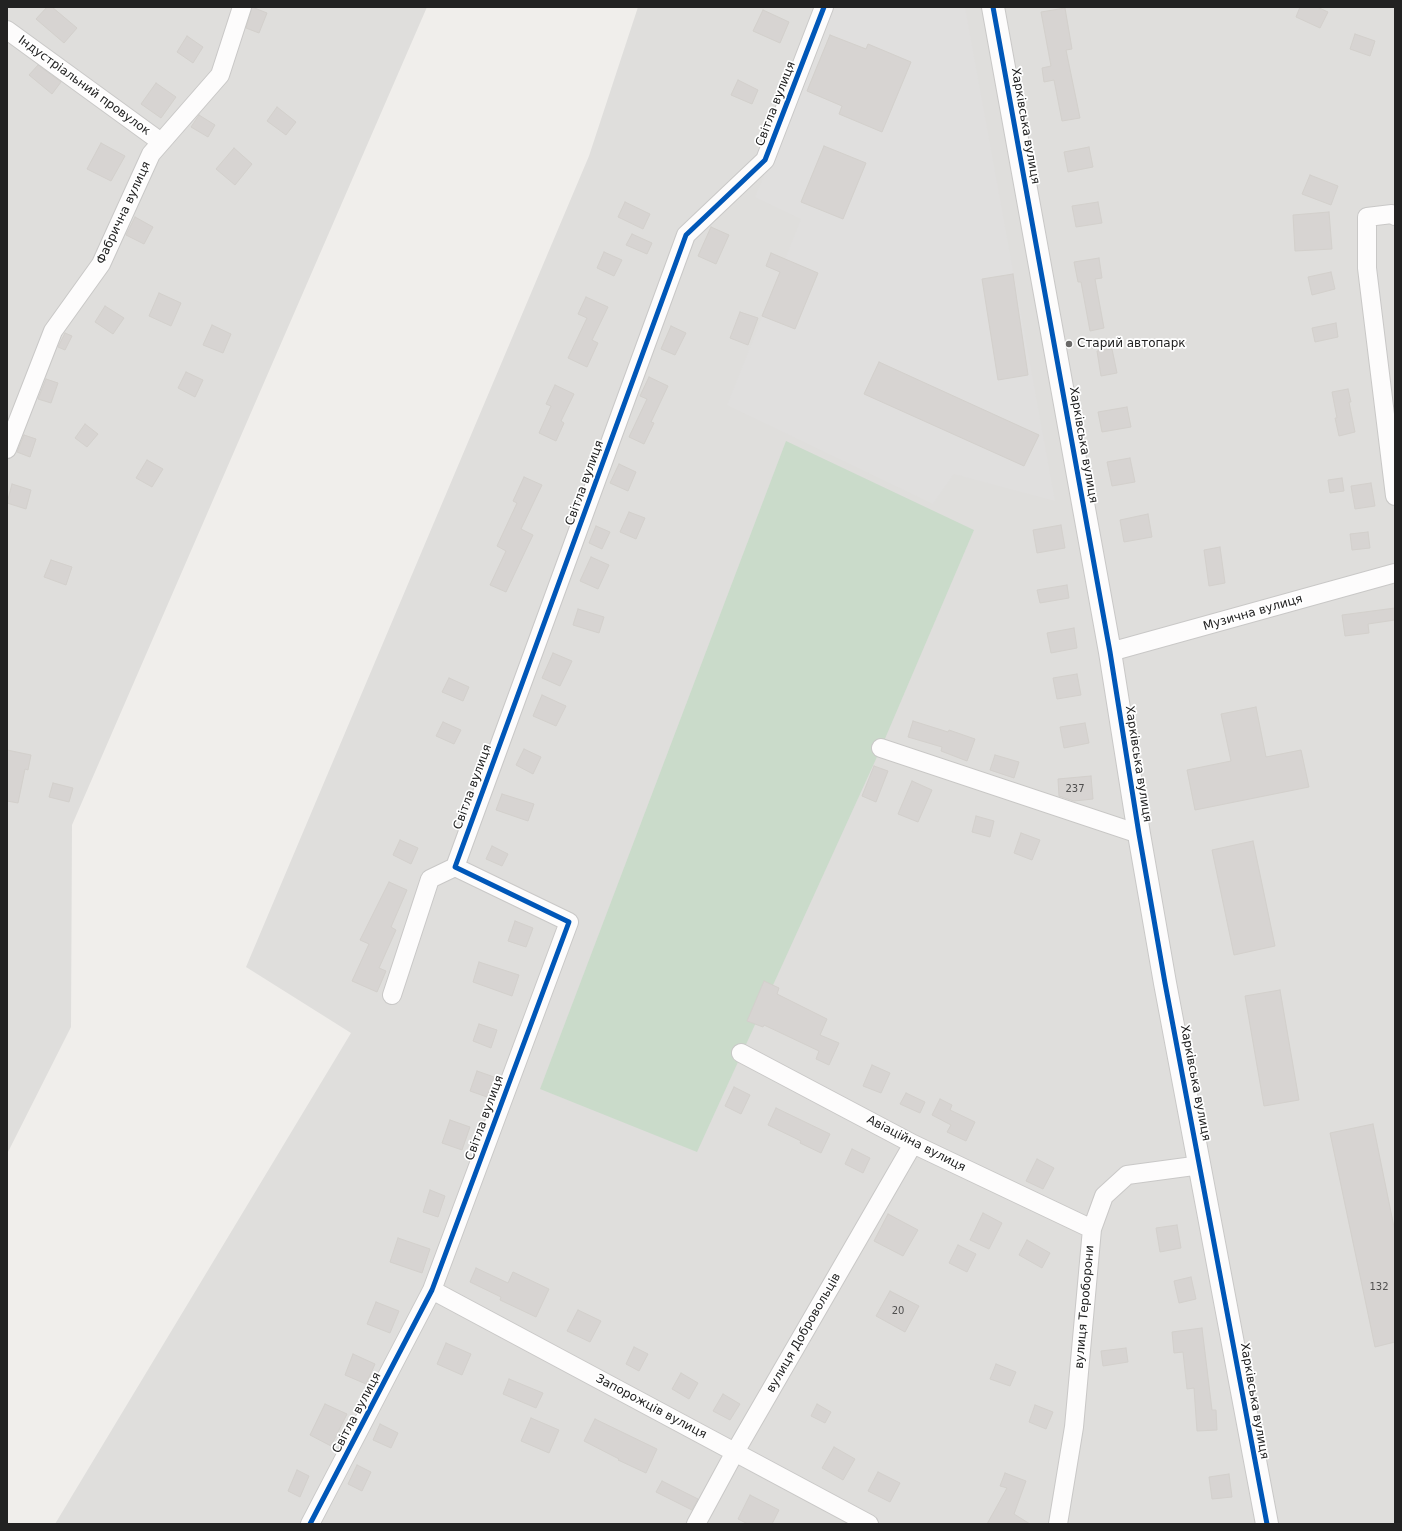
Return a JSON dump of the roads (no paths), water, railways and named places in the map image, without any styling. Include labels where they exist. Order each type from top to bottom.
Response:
[{"type":"street","name":"Фабрична вулиця","points":[[7,449],[53,331],[101,264],[151,154],[220,75],[242,7]]},
{"type":"street","name":"Світла вулиця","points":[[310,1524],[432,1290],[568,922],[455,867],[686,235],[765,160],[824,7]]},
{"type":"street","name":"Харківська вулиця","points":[[993,7],[1110,652],[1139,834],[1165,983],[1201,1165],[1266,1524]]},
{"type":"street","name":"Індустріальний провулок","points":[[7,30],[162,142]]},
{"type":"street","points":[[1395,216],[1392,214],[1367,217],[1367,268],[1395,496]]},
{"type":"street","name":"Музична вулиця","points":[[1110,652],[1395,573]]},
{"type":"street","points":[[881,748],[1139,834]]},
{"type":"street","points":[[392,995],[430,879],[455,867]]},
{"type":"street","name":"Авіаційна вулиця","points":[[741,1053],[913,1144],[1092,1229]]},
{"type":"street","name":"вулиця Добровольців","points":[[696,1524],[735,1452],[913,1144]]},
{"type":"street","name":"вулиця Тероборони","points":[[1058,1524],[1074,1427],[1092,1229],[1104,1196],[1127,1175],[1201,1165]]},
{"type":"street","name":"Запорожців вулиця","points":[[432,1290],[869,1524]]},
{"type":"place","name":"Старий автопарк","points":[[1069,344]]}]
